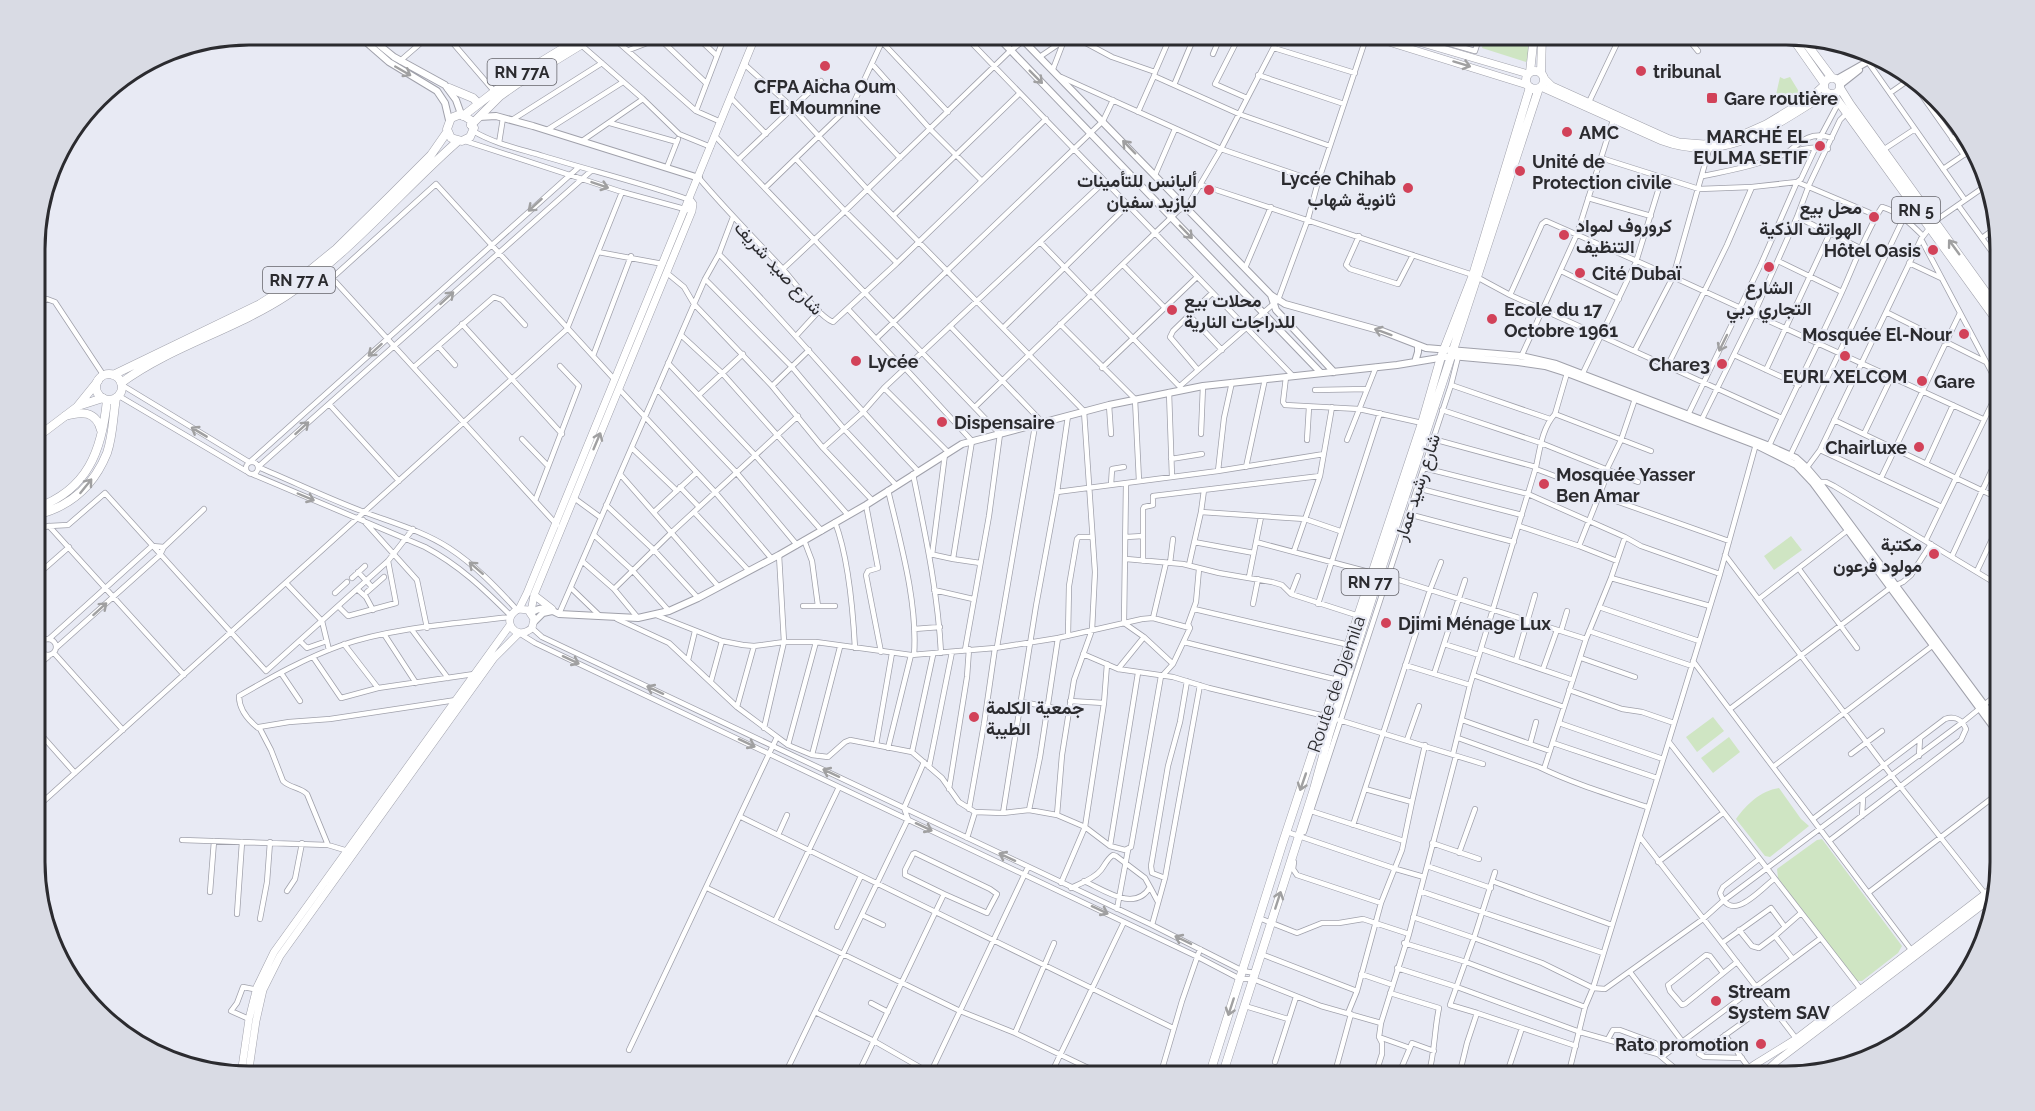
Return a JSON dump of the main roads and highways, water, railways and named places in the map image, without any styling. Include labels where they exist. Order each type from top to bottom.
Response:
[{"type":"main road","name":"RN 77A","points":[[462,115],[494,91],[574,45]]},
{"type":"main road","points":[[472,128],[489,107],[517,84],[575,45]]},
{"type":"main road","points":[[369,826],[494,658],[519,633],[528,632],[533,625],[531,613],[534,595],[558,526],[614,379],[663,264],[693,204],[690,200],[752,45]]},
{"type":"main road","points":[[1398,45],[1535,89],[1540,87],[1614,117],[1674,146],[1696,149],[1710,145],[1737,144],[1766,124],[1812,96],[1827,79],[1835,86],[1769,130],[1752,134]]},
{"type":"main road","points":[[1433,45],[1529,73],[1536,71],[1552,86],[1589,102],[1614,117]]},
{"type":"main road","points":[[1475,277],[1528,86],[1526,79],[1529,73],[1533,45]]},
{"type":"main road","points":[[1225,1066],[1301,836],[1353,646],[1380,576],[1449,354],[1540,87],[1543,76],[1542,45]]},
{"type":"main road","points":[[1798,46],[1824,84]]},
{"type":"main road","name":"RN 5","points":[[1808,47],[1883,150],[1990,310]]},
{"type":"main road","name":"RN 5","points":[[1835,86],[1839,102],[1990,299]]},
{"type":"main road","points":[[449,88],[466,94],[478,104]]},
{"type":"main road","points":[[45,504],[66,494],[93,459],[111,398],[122,384],[151,364],[257,314],[311,279],[363,234],[435,161],[470,137],[472,121],[469,117],[462,115],[454,116],[447,125],[447,132],[451,138],[461,141]]},
{"type":"main road","name":"RN 77 A","points":[[105,377],[260,304],[298,280],[336,249],[392,195],[431,155],[447,132]]},
{"type":"main road","points":[[242,1065],[249,1019],[260,990],[280,956],[518,609],[573,498],[667,273],[689,210]]},
{"type":"main road","name":"Route de Djemila","points":[[1212,1066],[1287,832],[1334,718],[1338,681],[1353,646],[1359,616],[1380,576],[1422,423],[1449,354]]},
{"type":"main road","points":[[105,377],[122,384]]},
{"type":"main road","points":[[105,377],[97,388],[111,398]]},
{"type":"main road","points":[[45,431],[77,407],[105,377]]},
{"type":"main road","points":[[77,407],[111,398]]},
{"type":"main road","points":[[45,512],[70,502],[84,490],[91,480],[107,452],[111,398]]},
{"type":"main road","points":[[65,416],[90,414],[97,419],[102,433]]},
{"type":"main road","points":[[534,595],[554,611]]},
{"type":"main road","points":[[518,609],[525,609],[531,613]]},
{"type":"main road","points":[[510,619],[519,633]]},
{"type":"main road","points":[[1771,1066],[1798,1041],[1986,900]]},
{"type":"main road","points":[[249,1066],[260,990]]},
{"type":"main road","points":[[1752,1066],[1798,1041]]},
{"type":"main road","points":[[1758,1062],[1764,1066]]},
{"type":"place","name":"CFPA Aicha Oum El Moumnine","points":[[825,66]]},
{"type":"place","name":"tribunal","points":[[1641,71]]},
{"type":"place","name":"Gare routière","points":[[1712,98]]},
{"type":"place","name":"AMC","points":[[1567,132]]},
{"type":"place","name":"MARCHÉ EL EULMA SETIF","points":[[1820,146]]},
{"type":"place","name":"Unité de Protection civile","points":[[1520,171]]},
{"type":"place","name":"Lycée Chihab ثانوية شهاب","points":[[1408,188]]},
{"type":"place","name":"أليانس للتأمينات ليازيد سفيان","points":[[1209,190]]},
{"type":"place","name":"محل بيع الهواتف الذكية","points":[[1874,217]]},
{"type":"place","name":"كروروف لمواد التنظيف","points":[[1564,235]]},
{"type":"place","name":"Hôtel Oasis","points":[[1933,250]]},
{"type":"place","name":"الشارع التجاري دبي","points":[[1769,267]]},
{"type":"place","name":"Cité Dubaï","points":[[1580,273]]},
{"type":"place","name":"محلات بيع للدراجات النارية","points":[[1172,310]]},
{"type":"place","name":"Ecole du 17 Octobre 1961","points":[[1492,319]]},
{"type":"place","name":"Mosquée El-Nour","points":[[1964,334]]},
{"type":"place","name":"EURL XELCOM","points":[[1845,356]]},
{"type":"place","name":"Lycée","points":[[856,361]]},
{"type":"place","name":"Chare3","points":[[1722,364]]},
{"type":"place","name":"Gare","points":[[1922,381]]},
{"type":"place","name":"Dispensaire","points":[[942,422]]},
{"type":"place","name":"Chairluxe","points":[[1919,447]]},
{"type":"place","name":"Mosquée Yasser Ben Amar","points":[[1544,484]]},
{"type":"place","name":"مكتبة مولود فرعون","points":[[1934,554]]},
{"type":"place","name":"Djimi Ménage Lux","points":[[1386,623]]},
{"type":"place","name":"جمعية الكلمة الطيبة","points":[[974,717]]},
{"type":"place","name":"Stream System SAV","points":[[1716,1001]]},
{"type":"place","name":"Rato promotion","points":[[1761,1044]]}]
